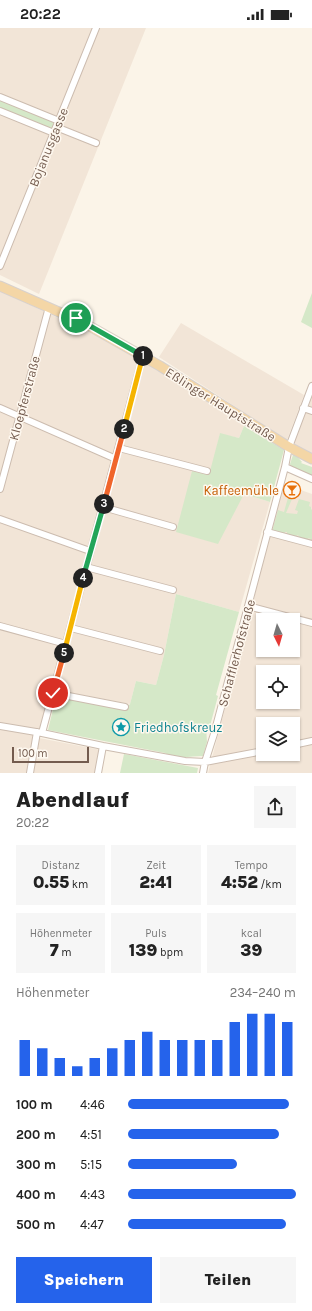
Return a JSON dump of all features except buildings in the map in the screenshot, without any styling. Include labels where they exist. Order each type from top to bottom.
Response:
[{"type":"main road","name":"Eßlinger Hauptstraße","points":[[0,286],[76,318],[144,357],[289,447],[312,459]]},
{"type":"street","name":"Bojanusgasse","points":[[0,266],[96,28]]},
{"type":"street","points":[[0,97],[58,121]]},
{"type":"street","points":[[0,111],[96,143]]},
{"type":"street","name":"Kloepferstraße","points":[[0,489],[49,307]]},
{"type":"street","points":[[30,773],[40,733],[71,628],[90,551],[141,363],[144,357]]},
{"type":"street","name":"Schafflerhofstraße","points":[[204,773],[205,762],[214,734],[289,447],[312,386]]},
{"type":"street","points":[[0,408],[116,459]]},
{"type":"street","points":[[303,408],[312,411]]},
{"type":"street","points":[[119,448],[207,471]]},
{"type":"street","points":[[285,467],[312,479]]},
{"type":"street","points":[[102,507],[173,527]]},
{"type":"street","points":[[0,519],[90,551]]},
{"type":"street","points":[[267,532],[312,544]]},
{"type":"street","points":[[86,567],[173,590]]},
{"type":"street","points":[[248,606],[312,623]]},
{"type":"street","points":[[0,626],[66,644]]},
{"type":"street","points":[[71,628],[160,651]]},
{"type":"street","points":[[53,693],[125,707]]},
{"type":"street","points":[[0,726],[171,759],[205,762],[256,752]]},
{"type":"street","points":[[300,744],[312,741]]},
{"type":"street","points":[[98,773],[103,746]]},
{"type":"shaded area","points":[[0,28],[146,28],[39,294],[0,275]]},
{"type":"shaded area","points":[[0,291],[93,334],[157,370],[244,426],[239,438],[220,434],[210,475],[192,472],[244,494],[270,502],[239,612],[176,594],[164,655],[156,685],[136,681],[130,704],[50,689],[39,738],[101,750],[97,773],[0,773]]},
{"type":"shaded area","points":[[181,323],[304,395],[287,440],[159,357]]},
{"type":"shaded area","points":[[312,395],[312,457],[292,445]]},
{"type":"shaded area","points":[[284,484],[312,494],[312,773],[208,773]]},
{"type":"green space","points":[[0,99],[52,120],[54,125],[53,128],[48,128],[0,109]]},
{"type":"green space","points":[[312,293],[312,328],[301,322]]},
{"type":"green space","points":[[244,426],[284,450],[270,502],[244,494],[218,544],[176,532],[192,471],[209,475],[220,433],[239,438]]},
{"type":"green space","points":[[295,454],[302,462],[301,463],[312,467],[312,476],[291,468],[290,464],[293,455]]},
{"type":"green space","points":[[289,494],[295,496],[294,499],[292,499],[286,513],[297,514],[298,511],[295,510],[299,499],[310,502],[309,506],[312,510],[312,542],[310,542],[311,539],[308,538],[307,541],[299,538],[297,535],[296,538],[287,536],[287,532],[285,532],[284,535],[272,532],[278,510],[284,512]]},
{"type":"green space","points":[[176,594],[239,612],[216,695],[218,696],[210,726],[206,726],[207,742],[203,756],[173,756],[165,753],[48,730],[56,697],[127,710],[136,681],[156,685],[164,655]]},
{"type":"green space","points":[[124,754],[198,768],[197,773],[120,773]]},
{"type":"place","name":"Kaffeemühle","points":[[292,490]]},
{"type":"place","name":"Friedhofskreuz","points":[[121,727]]},
{"type":"route","points":[[53,693],[90,551],[141,363],[144,357],[76,318]]}]
